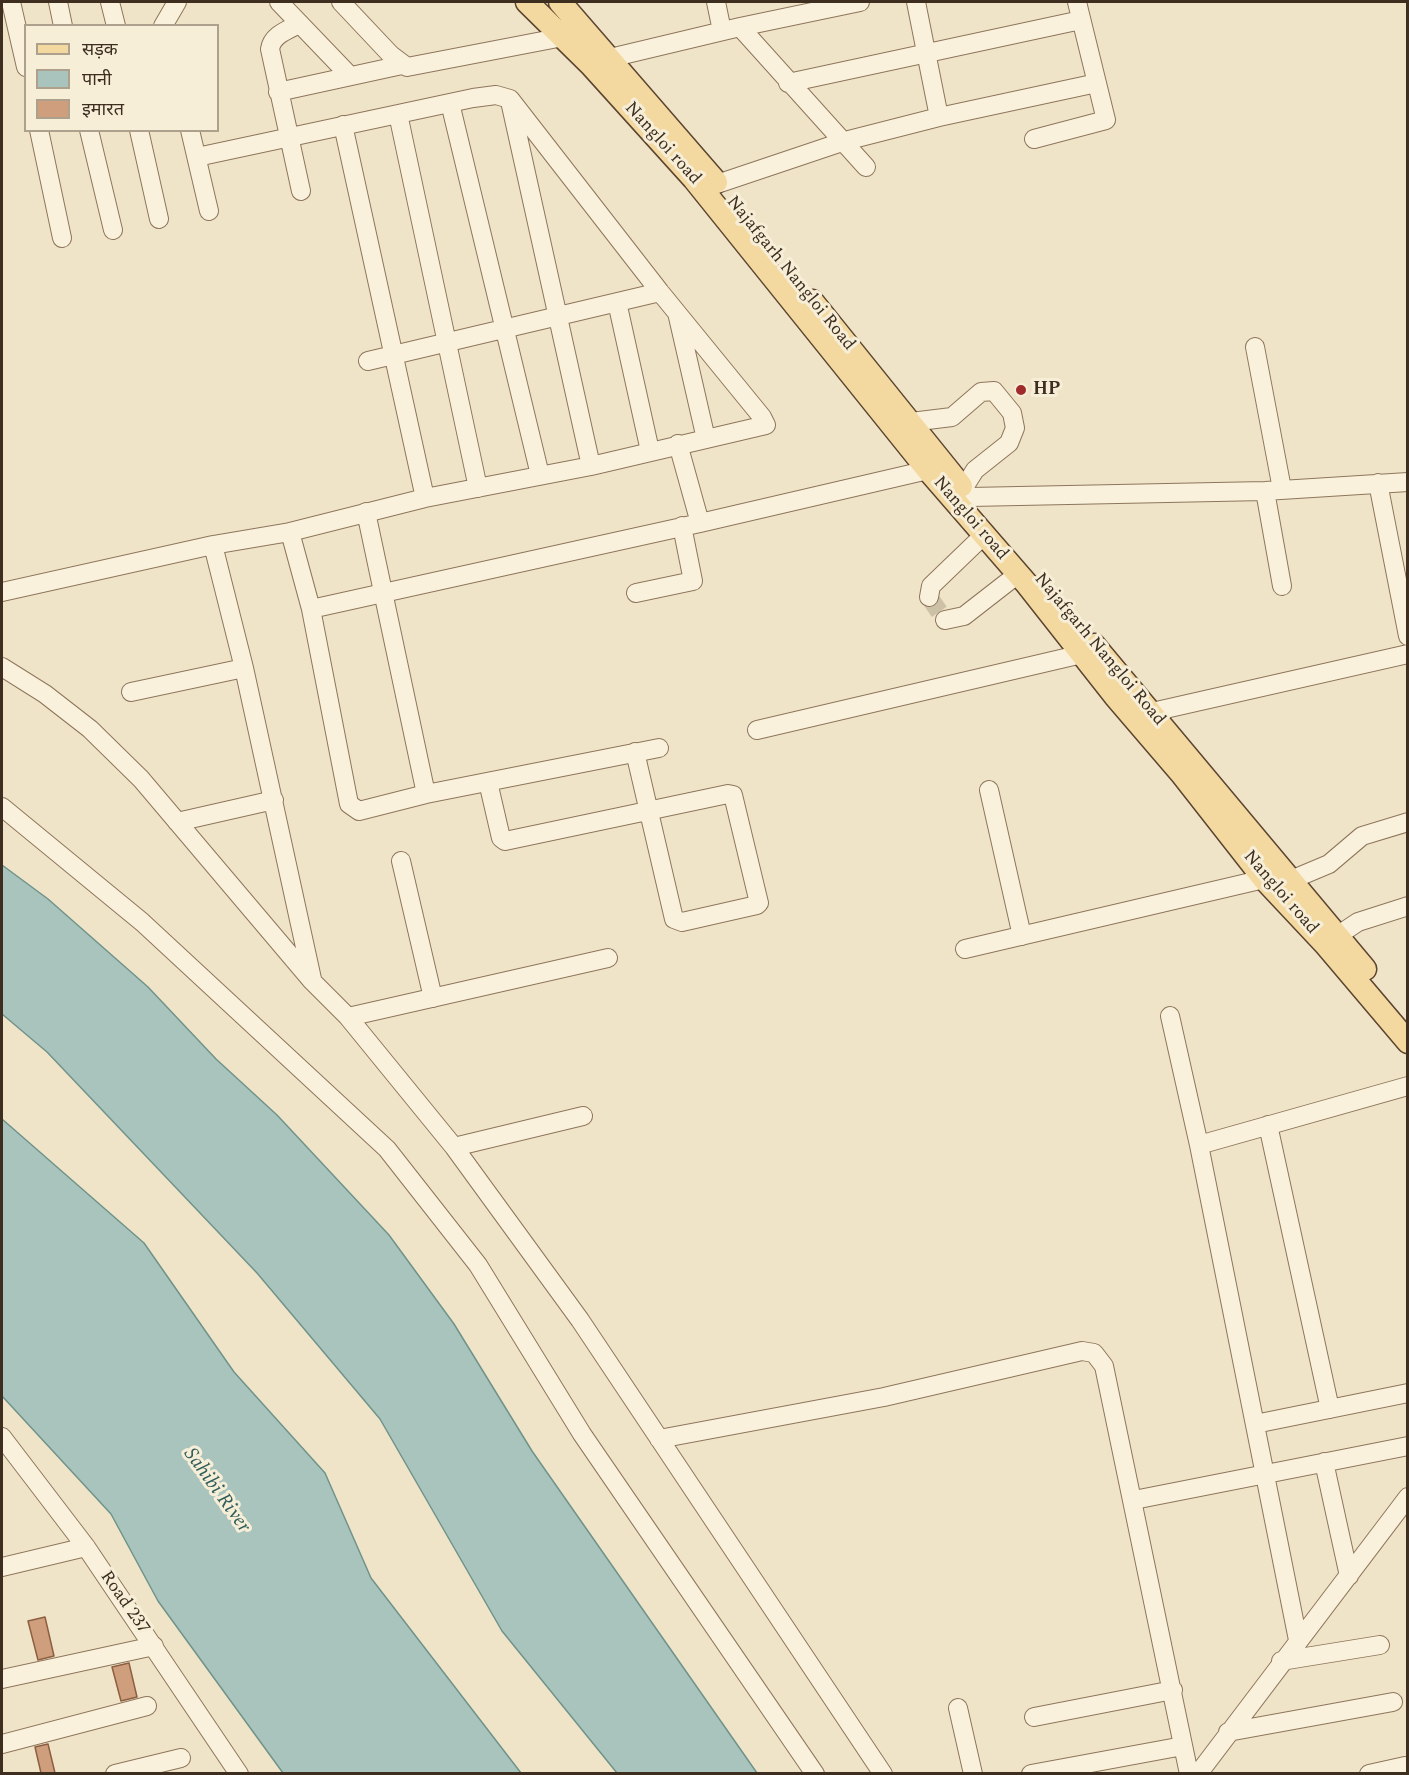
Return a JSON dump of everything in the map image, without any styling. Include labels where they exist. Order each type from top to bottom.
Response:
[{"type":"main road","name":"Nangloi road","points":[[526,2],[632,97],[694,179],[928,470],[964,497],[984,535],[1181,773],[1264,879],[1331,939],[1407,1042]]},
{"type":"main road","name":"Najafgarh Nangloi Road","points":[[560,2],[610,58],[632,97],[717,184],[911,422],[964,497],[1152,712],[1291,880],[1331,939],[1407,1021]]},
{"type":"street","points":[[11,2],[24,58]]},
{"type":"street","points":[[58,2],[63,24]]},
{"type":"street","points":[[110,2],[116,24]]},
{"type":"street","points":[[164,24],[177,2]]},
{"type":"street","points":[[279,2],[350,76]]},
{"type":"street","points":[[342,2],[402,64]]},
{"type":"street","points":[[716,2],[722,31]]},
{"type":"street","points":[[610,58],[722,31],[860,2]]},
{"type":"street","points":[[916,2],[939,117]]},
{"type":"street","points":[[1034,139],[1105,121],[1107,115],[1077,2]]},
{"type":"street","points":[[789,83],[1081,20]]},
{"type":"street","points":[[299,24],[271,42],[279,92],[302,190]]},
{"type":"street","points":[[740,27],[866,167]]},
{"type":"street","points":[[279,92],[402,64],[418,67],[563,37]]},
{"type":"street","points":[[717,184],[845,141],[939,117],[1097,83]]},
{"type":"street","points":[[2,592],[213,545],[290,532],[425,498],[591,466],[678,444],[760,428],[766,422],[660,292],[510,99],[496,95],[197,157]]},
{"type":"street","points":[[510,99],[591,466]]},
{"type":"street","points":[[450,104],[540,475]]},
{"type":"street","points":[[398,114],[478,488]]},
{"type":"street","points":[[343,125],[425,498]]},
{"type":"street","points":[[39,132],[62,238]]},
{"type":"street","points":[[89,132],[112,230]]},
{"type":"street","points":[[139,132],[159,219]]},
{"type":"street","points":[[191,132],[209,211]]},
{"type":"street","points":[[368,361],[660,292]]},
{"type":"street","points":[[617,303],[650,452]]},
{"type":"street","points":[[677,312],[706,439]]},
{"type":"street","points":[[1255,347],[1274,490],[1282,586]]},
{"type":"street","points":[[911,422],[952,417],[981,392],[994,391],[1012,413],[1015,428],[1009,443],[975,470],[964,497],[1274,490],[1407,482]]},
{"type":"street","points":[[636,593],[693,581],[691,525],[678,444]]},
{"type":"street","points":[[311,609],[928,470]]},
{"type":"street","points":[[1378,483],[1407,636]]},
{"type":"street","points":[[366,512],[426,794]]},
{"type":"street","points":[[290,532],[311,609],[349,804],[359,811],[426,794],[659,748]]},
{"type":"street","points":[[929,597],[931,586],[984,535]]},
{"type":"street","points":[[213,545],[274,800],[312,981]]},
{"type":"street","points":[[945,620],[964,616],[1018,574]]},
{"type":"street","points":[[757,730],[1082,654]]},
{"type":"street","points":[[1152,712],[1407,654]]},
{"type":"street","points":[[2,667],[45,694],[90,729],[141,779],[312,981],[348,1017],[454,1147],[580,1320],[883,1773]]},
{"type":"street","points":[[131,692],[244,669]]},
{"type":"street","points":[[488,782],[501,838],[505,841],[650,813],[733,795],[759,903],[682,922],[674,919],[650,813],[635,752]]},
{"type":"street","points":[[989,790],[1022,936]]},
{"type":"street","points":[[177,822],[274,800]]},
{"type":"street","points":[[2,807],[142,922],[387,1149],[478,1265],[589,1444],[815,1773]]},
{"type":"street","points":[[1291,880],[1329,864],[1362,836],[1407,822]]},
{"type":"street","points":[[401,861],[433,998]]},
{"type":"street","points":[[965,949],[1264,879]]},
{"type":"street","points":[[1331,939],[1358,922],[1407,906]]},
{"type":"street","points":[[348,1017],[608,958]]},
{"type":"street","points":[[1170,1016],[1199,1145],[1298,1640]]},
{"type":"street","points":[[1199,1145],[1407,1086]]},
{"type":"street","points":[[454,1147],[583,1116]]},
{"type":"street","points":[[1268,1125],[1330,1408]]},
{"type":"street","points":[[659,1438],[884,1397],[1088,1350],[1099,1356],[1104,1366],[1134,1500],[1189,1773]]},
{"type":"street","points":[[1255,1424],[1407,1394]]},
{"type":"street","name":"Road 237","points":[[4,1443],[86,1547],[239,1773]]},
{"type":"street","points":[[1134,1500],[1407,1446]]},
{"type":"street","points":[[1324,1462],[1349,1576]]},
{"type":"street","points":[[1198,1773],[1407,1497]]},
{"type":"street","points":[[2,1567],[86,1547]]},
{"type":"street","points":[[2,1679],[154,1646]]},
{"type":"street","points":[[1281,1661],[1380,1646]]},
{"type":"street","points":[[1034,1717],[1173,1690]]},
{"type":"street","points":[[1228,1732],[1393,1702]]},
{"type":"street","points":[[2,1743],[147,1706]]},
{"type":"street","points":[[958,1708],[973,1773]]},
{"type":"street","points":[[1031,1773],[1183,1746]]},
{"type":"street","points":[[115,1773],[181,1758]]},
{"type":"street","points":[[1369,1773],[1405,1766]]},
{"type":"water","points":[[2,865],[48,899],[148,987],[216,1059],[277,1115],[389,1235],[454,1324],[532,1451],[757,1773],[617,1773],[502,1631],[380,1419],[257,1273],[47,1052],[2,1014]]},
{"type":"water","name":"Sahibi River","points":[[2,1119],[144,1243],[234,1372],[325,1473],[371,1578],[521,1773],[283,1773],[158,1601],[111,1514],[2,1396]]},
{"type":"building","points":[[45,1617],[54,1656],[38,1660],[28,1621]]},
{"type":"building","points":[[129,1663],[137,1697],[121,1701],[112,1667]]},
{"type":"building","points":[[48,1744],[55,1773],[41,1773],[35,1747]]},
{"type":"tunnel","points":[[929,597],[945,620]]},
{"type":"place","name":"HP","points":[[1021,390]]}]
